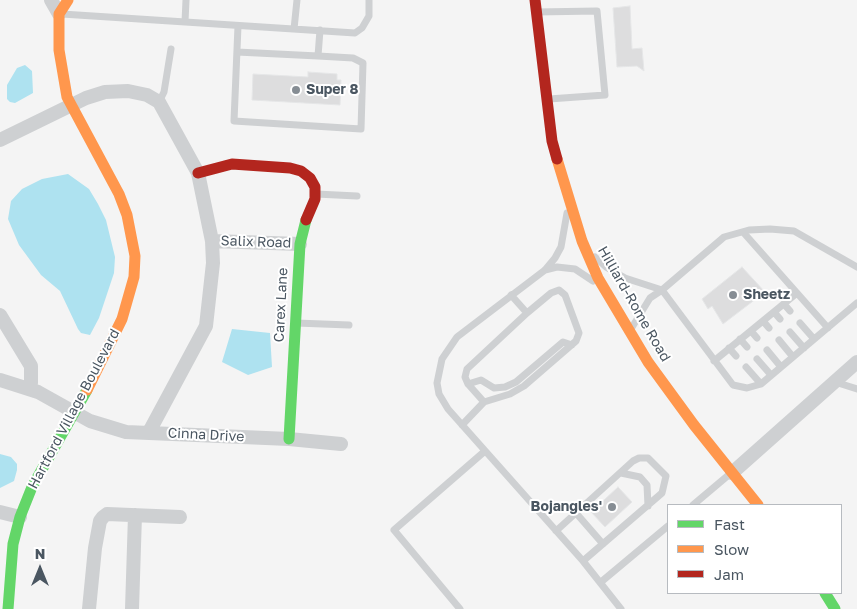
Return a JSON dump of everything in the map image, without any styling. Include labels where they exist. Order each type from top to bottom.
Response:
[{"type":"street","points":[[50,0],[60,14]]},
{"type":"street","name":"Hartford Village Boulevard","points":[[8,609],[13,544],[20,518],[32,487],[74,413],[122,320],[134,278],[135,256],[127,215],[119,194],[67,97],[59,50],[60,14],[68,0]]},
{"type":"street","name":"Hilliard-Rome Road","points":[[536,6],[552,141],[584,247],[606,291],[648,362],[757,504]]},
{"type":"street","points":[[0,140],[72,105],[105,92],[128,91],[147,95],[158,102],[198,173],[212,241],[213,263],[206,326],[149,432]]},
{"type":"street","points":[[198,173],[232,164],[290,168],[301,171],[310,178],[315,187],[315,194]]},
{"type":"street","name":"Carex Lane","points":[[289,439],[300,244],[306,218],[316,199],[315,194]]},
{"type":"street","name":"Salix Road","points":[[212,241],[300,244]]},
{"type":"street","points":[[0,315],[31,366],[30,383],[26,387]]},
{"type":"street","points":[[732,473],[857,362]]},
{"type":"street","name":"Cinna Drive","points":[[0,380],[26,387],[105,428],[126,432],[289,439],[341,444]]},
{"type":"street","points":[[0,512],[20,518]]},
{"type":"street","points":[[89,609],[93,558],[100,521],[107,514],[180,517]]},
{"type":"street","points":[[132,609],[135,515]]},
{"type":"street","points":[[826,594],[835,609]]},
{"type":"lane","points":[[185,22],[186,0]]},
{"type":"lane","points":[[294,29],[297,0]]},
{"type":"lane","points":[[60,14],[355,33],[362,28],[369,16],[369,0]]},
{"type":"lane","points":[[536,6],[597,11],[605,95],[546,99]]},
{"type":"lane","points":[[237,52],[353,58],[363,63],[361,129],[234,121],[238,26]]},
{"type":"lane","points":[[318,56],[320,30]]},
{"type":"lane","points":[[158,102],[164,92],[171,49]]},
{"type":"lane","points":[[566,191],[567,214],[561,247],[545,270],[457,337],[442,359],[438,373],[439,394],[448,409],[583,561],[621,609]]},
{"type":"lane","points":[[315,194],[357,196]]},
{"type":"lane","points":[[630,332],[650,298],[724,237],[743,232],[770,229],[794,231],[857,267]]},
{"type":"lane","points":[[743,232],[828,328]]},
{"type":"lane","points":[[584,247],[606,267],[625,278],[662,290],[733,385],[747,388],[761,384],[857,303]]},
{"type":"lane","points":[[545,270],[557,267],[576,269],[606,291]]},
{"type":"lane","points":[[462,424],[484,402],[510,394],[524,386],[572,345],[579,333],[565,295],[560,290],[550,293],[527,312],[467,369],[465,377],[468,384],[484,402]]},
{"type":"lane","points":[[714,361],[798,293]]},
{"type":"lane","points":[[511,295],[527,312]]},
{"type":"lane","points":[[784,304],[790,311]]},
{"type":"lane","points":[[774,312],[780,319]]},
{"type":"lane","points":[[763,321],[769,328]]},
{"type":"lane","points":[[296,323],[349,325]]},
{"type":"lane","points":[[800,323],[814,339]]},
{"type":"lane","points":[[751,331],[757,338]]},
{"type":"lane","points":[[790,332],[804,348]]},
{"type":"lane","points":[[740,339],[747,347]]},
{"type":"lane","points":[[779,340],[793,357]]},
{"type":"lane","points":[[468,384],[481,380],[494,388],[505,387],[516,382],[562,342],[572,345]]},
{"type":"lane","points":[[729,348],[736,356]]},
{"type":"lane","points":[[767,350],[781,367]]},
{"type":"lane","points":[[757,359],[771,375]]},
{"type":"lane","points":[[746,367],[761,384]]},
{"type":"lane","points":[[835,382],[857,389]]},
{"type":"lane","points":[[460,609],[394,530],[485,451]]},
{"type":"lane","points":[[556,531],[632,461],[639,458],[648,458],[666,476],[662,493],[583,561]]},
{"type":"lane","points":[[621,473],[640,477],[647,485],[648,506]]},
{"type":"lane","points":[[694,504],[732,473]]},
{"type":"lane","points":[[576,513],[603,544]]},
{"type":"lane","points":[[601,582],[667,527]]},
{"type":"water","points":[[25,65],[32,71],[33,93],[15,103],[10,102],[7,99],[7,85],[17,68]]},
{"type":"water","points":[[68,174],[89,189],[98,204],[106,220],[115,257],[114,273],[99,318],[90,335],[81,333],[78,329],[60,291],[41,275],[19,245],[8,219],[11,201],[22,189],[42,179]]},
{"type":"water","points":[[232,329],[270,333],[272,367],[248,375],[222,362]]},
{"type":"water","points":[[0,454],[11,457],[17,464],[17,470],[14,481],[0,488]]},
{"type":"building","points":[[630,6],[632,49],[642,48],[644,71],[637,66],[617,67],[613,8]]},
{"type":"building","name":"Super 8","points":[[308,72],[337,74],[337,80],[341,80],[340,105],[252,100],[253,74],[308,77]]},
{"type":"building","name":"Sheetz","points":[[742,267],[765,292],[723,324],[712,306],[708,309],[702,299]]},
{"type":"building","name":"Bojangles'","points":[[618,487],[632,502],[605,527],[591,512]]},
{"type":"traffic: fast","points":[[289,439],[300,244],[306,220]]},
{"type":"traffic: fast","points":[[8,609],[13,544],[20,517],[32,487],[87,390]]},
{"type":"traffic: fast","points":[[826,594],[835,609]]},
{"type":"traffic: slow","points":[[68,0],[59,14],[59,50],[67,97],[119,194],[127,215],[135,256],[134,277],[122,319],[87,390]]},
{"type":"traffic: slow","points":[[557,159],[582,241],[598,278],[648,362],[694,425],[757,504]]},
{"type":"traffic: jam","points":[[535,0],[552,141],[557,159]]},
{"type":"traffic: jam","points":[[198,173],[232,164],[290,168],[301,171],[310,178],[315,187],[315,199],[306,220]]},
{"type":"place","name":"Super 8","points":[[296,90]]},
{"type":"place","name":"Sheetz","points":[[733,295]]},
{"type":"place","name":"Bojangles'","points":[[612,507]]}]
